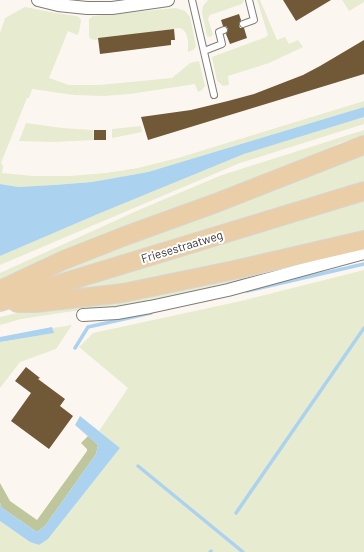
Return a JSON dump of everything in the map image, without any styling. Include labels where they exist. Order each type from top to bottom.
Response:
[{"type":"main road","points":[[0,290],[64,260],[364,145]]},
{"type":"main road","name":"Friesestraatweg","points":[[0,303],[364,191]]},
{"type":"main road","points":[[0,303],[36,304],[123,293],[239,270],[364,240]]},
{"type":"street","points":[[38,0],[58,5],[87,8],[125,3],[168,0]]},
{"type":"street","points":[[83,315],[117,313],[228,290],[364,253]]},
{"type":"lane","points":[[192,0],[214,95]]},
{"type":"lane","points":[[243,24],[254,20],[249,0]]},
{"type":"lane","points":[[204,51],[222,44],[218,32],[224,30]]},
{"type":"green space","points":[[208,0],[244,0],[242,4],[210,15],[208,19],[213,35],[210,37],[207,36],[202,13],[203,6]]},
{"type":"green space","points":[[257,0],[260,0],[277,40],[285,37],[289,44],[298,40],[303,47],[269,63],[228,76],[229,85],[223,86],[217,81],[212,57],[268,35]]},
{"type":"green space","points":[[342,0],[364,0],[364,2],[349,11]]},
{"type":"green space","points":[[25,7],[77,16],[80,18],[81,21],[79,32],[77,35],[68,31],[49,78],[69,85],[99,85],[172,78],[190,63],[199,61],[205,86],[198,92],[195,84],[130,94],[104,96],[74,95],[32,89],[1,163],[3,166],[2,173],[33,176],[70,176],[106,173],[138,168],[178,158],[364,101],[364,107],[148,172],[92,182],[18,187],[0,184],[0,33],[5,18]]},
{"type":"green space","points":[[176,8],[185,11],[190,17],[196,47],[188,52],[186,33],[179,28],[95,40],[89,37],[89,19],[93,16]]},
{"type":"green space","points":[[364,117],[364,124],[240,163],[0,265],[0,256],[244,154]]},
{"type":"green space","points":[[26,123],[62,128],[93,130],[94,140],[53,142],[19,141]]},
{"type":"green space","points":[[141,126],[142,132],[112,138],[112,129]]},
{"type":"green space","points":[[364,130],[364,136],[340,143],[290,168],[0,284],[0,273],[141,209],[222,175]]},
{"type":"green space","points":[[364,151],[364,181],[6,291]]},
{"type":"green space","points":[[364,200],[364,235],[171,278],[34,299]]},
{"type":"green space","points":[[364,249],[235,284],[112,309],[74,311],[21,319],[0,325],[0,317],[30,310]]},
{"type":"green space","points":[[364,270],[364,552],[0,552],[0,521],[30,542],[39,545],[48,539],[120,448],[99,431],[128,388],[79,347],[93,333],[241,301]]},
{"type":"green space","points":[[72,325],[56,349],[20,362],[0,388],[0,342],[53,333],[53,328]]},
{"type":"green space","points":[[88,436],[98,445],[96,454],[45,526],[37,532],[2,508],[0,503],[0,483],[10,501],[37,520],[87,451],[81,443]]},
{"type":"water","points":[[364,107],[364,117],[244,154],[0,256],[0,184],[18,187],[92,182],[148,172]]},
{"type":"water","points":[[52,327],[54,333],[0,342],[0,337]]},
{"type":"water","points":[[80,416],[120,448],[48,539],[39,545],[30,542],[0,521],[0,503],[2,508],[37,532],[45,526],[96,454],[98,445],[75,425]]},
{"type":"building","points":[[283,0],[331,0],[296,21]]},
{"type":"building","points":[[239,14],[241,20],[239,25],[240,28],[244,28],[247,38],[230,44],[226,34],[228,29],[226,26],[223,26],[221,20]]},
{"type":"building","points":[[174,29],[175,40],[171,40],[171,45],[100,54],[98,38]]},
{"type":"building","points":[[364,40],[364,74],[148,140],[141,117],[191,110],[254,94],[303,75]]},
{"type":"building","points":[[94,130],[106,130],[106,140],[94,140]]},
{"type":"building","points":[[26,367],[40,378],[38,379],[65,399],[60,406],[73,416],[49,449],[11,421],[31,393],[15,381]]},
{"type":"waterway","points":[[247,291],[364,264]]},
{"type":"waterway","points":[[75,348],[88,327],[151,313]]},
{"type":"waterway","points":[[236,513],[364,328]]},
{"type":"waterway","points":[[138,466],[243,552]]}]
